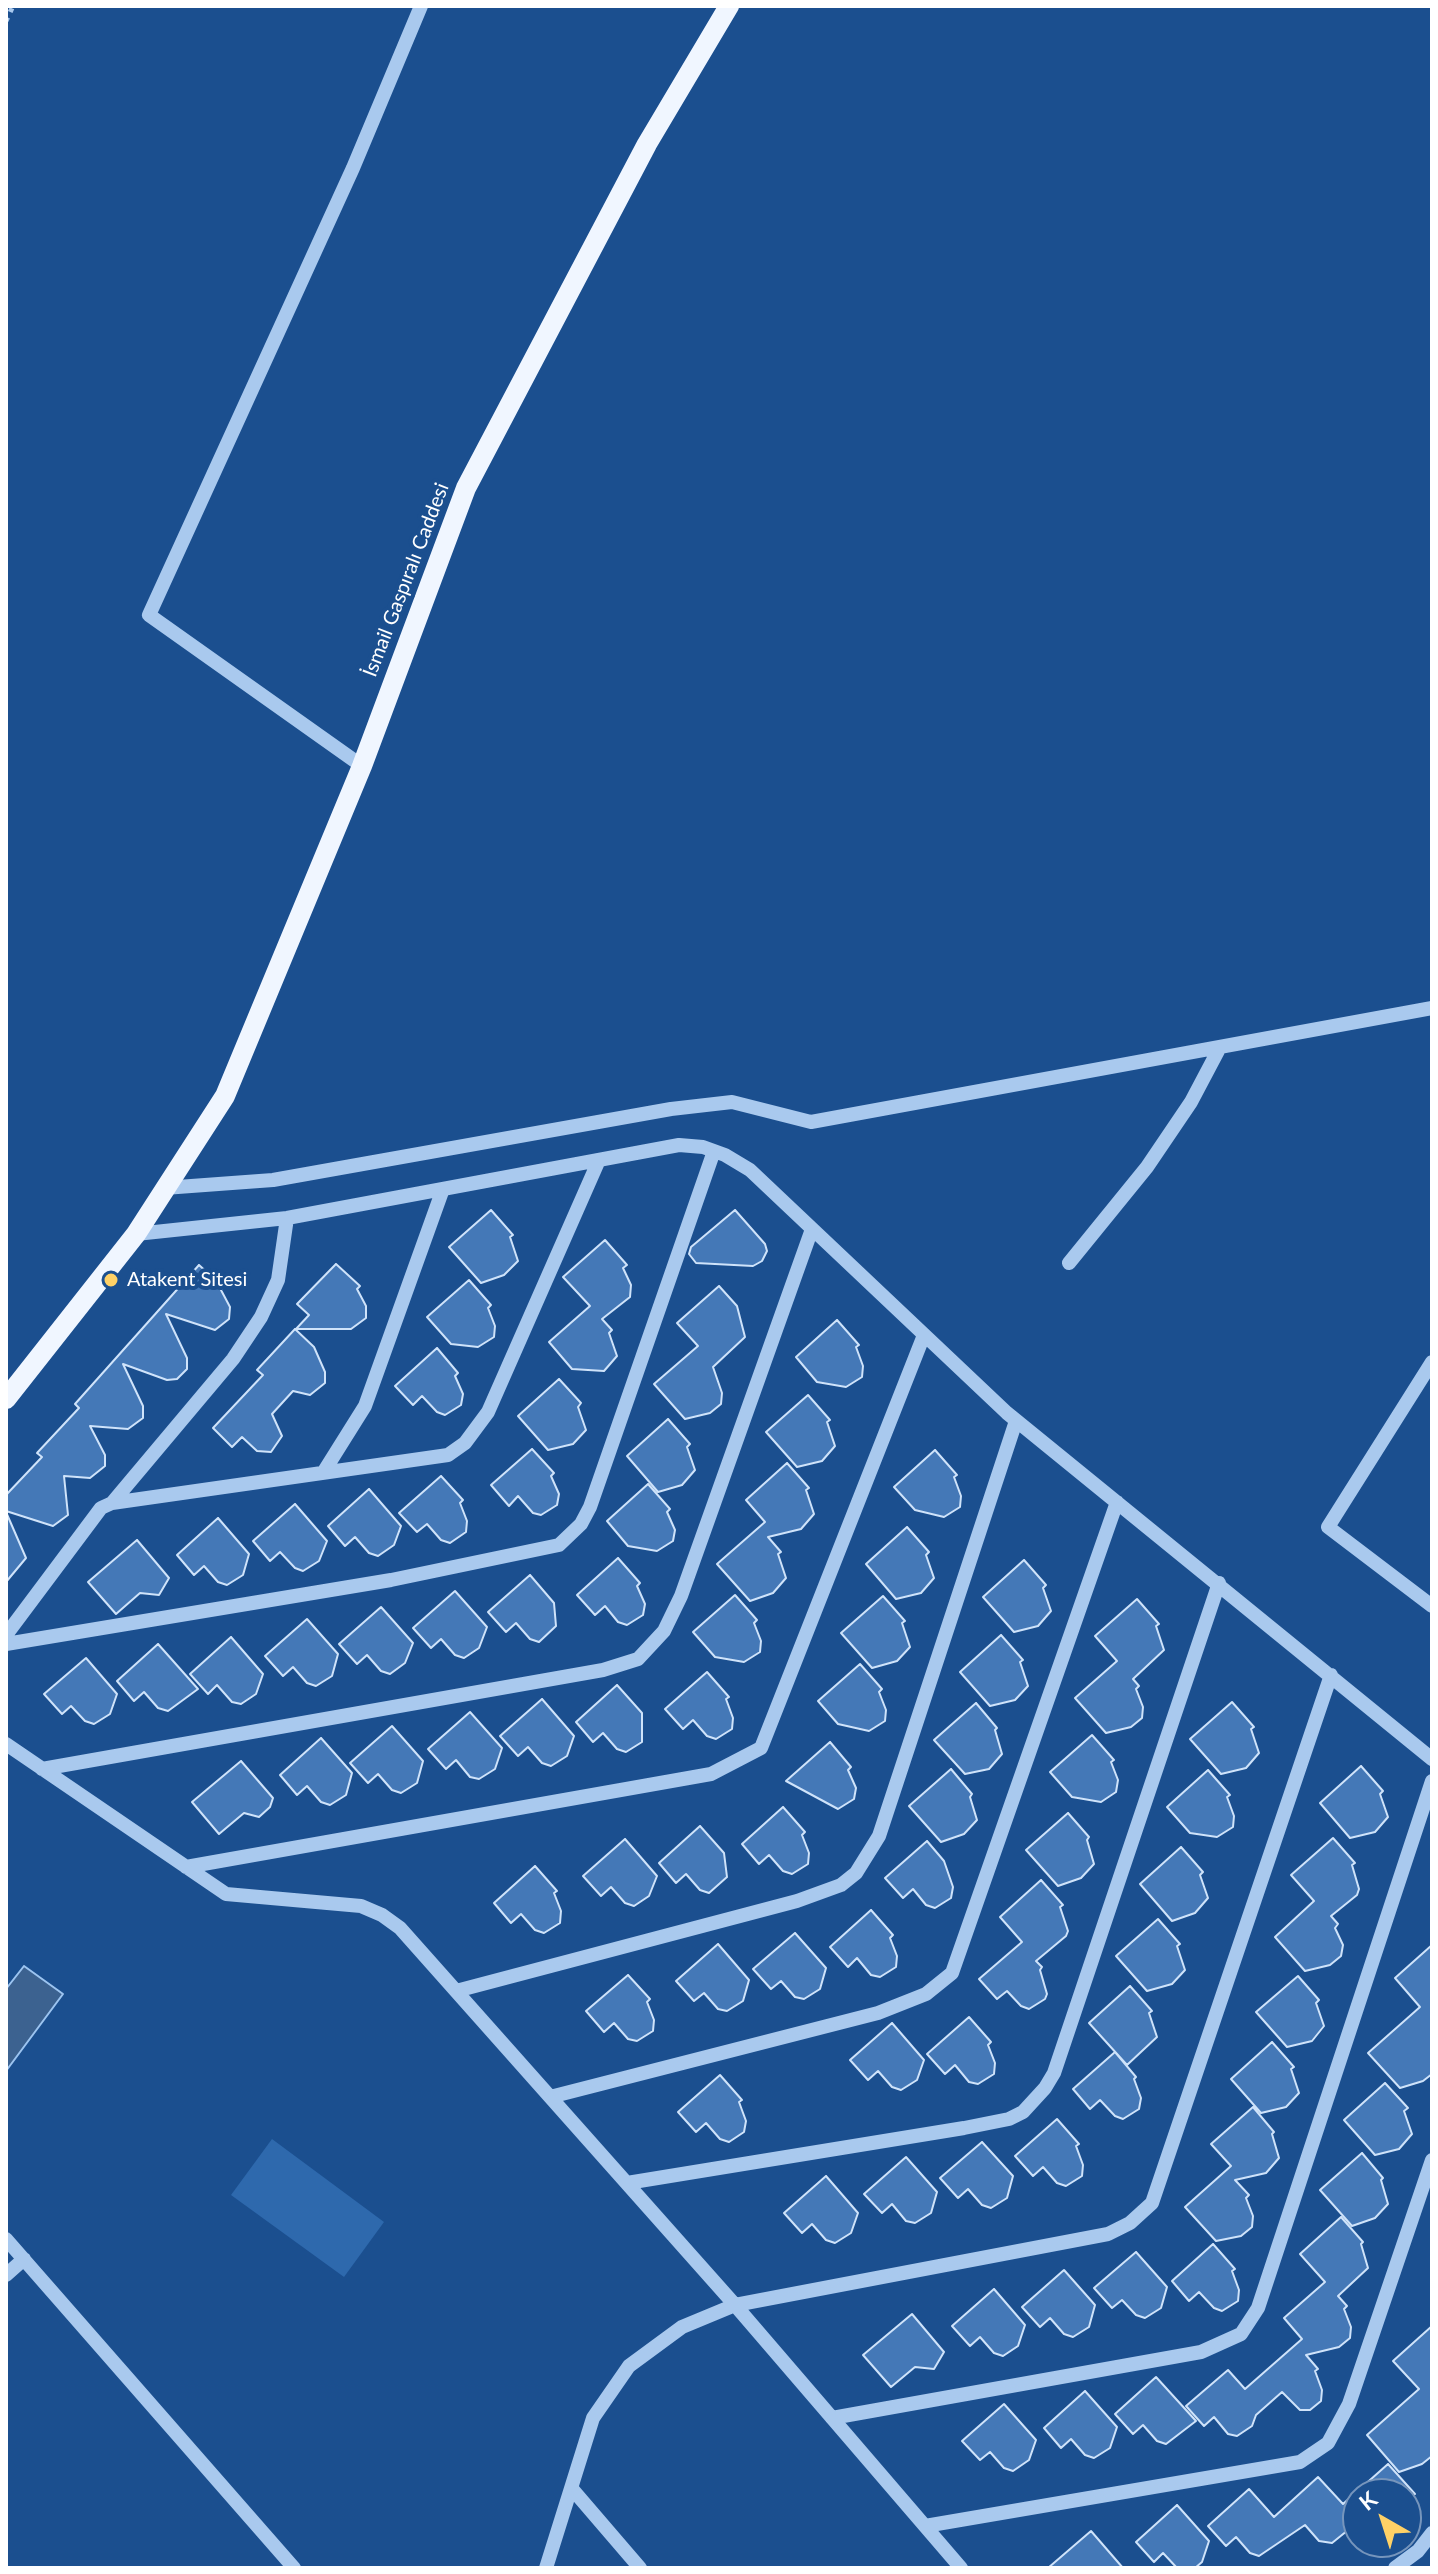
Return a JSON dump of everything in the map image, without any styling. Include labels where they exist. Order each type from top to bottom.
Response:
[{"type":"main road","name":"İsmail Gaspıralı Caddesi","points":[[6,1399],[136,1234],[225,1096],[362,766],[466,488],[647,144],[729,6]]},
{"type":"street","points":[[362,766],[149,615],[353,168],[421,6]]},
{"type":"street","points":[[164,1188],[273,1180],[671,1109],[732,1102],[811,1122],[1432,1008]]},
{"type":"street","points":[[1069,1263],[1147,1167],[1191,1102],[1219,1049]]},
{"type":"street","points":[[136,1234],[287,1218],[679,1145],[714,1151],[750,1170],[1016,1421],[1432,1759]]},
{"type":"street","points":[[6,1644],[391,1580],[559,1545],[581,1524],[590,1507],[714,1151]]},
{"type":"street","points":[[6,1635],[101,1508],[112,1503],[448,1455],[479,1429],[599,1160]]},
{"type":"street","points":[[323,1473],[365,1406],[443,1189]]},
{"type":"street","points":[[112,1503],[233,1359],[261,1317],[278,1280],[287,1218]]},
{"type":"street","points":[[42,1769],[603,1670],[638,1659],[664,1631],[681,1596],[812,1229]]},
{"type":"street","points":[[186,1867],[711,1774],[761,1748],[924,1335]]},
{"type":"street","points":[[1432,1362],[1328,1527],[1432,1606]]},
{"type":"street","points":[[456,1991],[797,1901],[833,1889],[856,1873],[879,1836],[1016,1421]]},
{"type":"street","points":[[550,2097],[878,2013],[926,1994],[952,1973],[1117,1502]]},
{"type":"street","points":[[627,2183],[987,2124],[1009,2119],[1030,2105],[1054,2073],[1219,1583]]},
{"type":"street","points":[[546,2568],[573,2490],[593,2418],[629,2366],[682,2327],[735,2305],[1108,2234],[1144,2212],[1159,2193],[1331,1675]]},
{"type":"street","points":[[6,1744],[226,1894],[361,1906],[382,1915],[400,1928],[735,2305],[961,2568]]},
{"type":"street","points":[[832,2418],[1201,2352],[1241,2334],[1258,2308],[1432,1781]]},
{"type":"street","points":[[925,2526],[1300,2462],[1328,2443],[1349,2404],[1432,2160]]},
{"type":"street","points":[[6,2239],[294,2568]]},
{"type":"street","points":[[6,2275],[24,2259]]},
{"type":"street","points":[[573,2490],[640,2568]]},
{"type":"street","points":[[1395,2568],[1418,2551],[1432,2533]]},
{"type":"path","points":[[6,21],[13,6]]},
{"type":"shaded area","points":[[24,1966],[63,1994],[6,2071],[6,1989]]},
{"type":"shaded area","points":[[272,2139],[384,2222],[344,2277],[231,2195]]},
{"type":"building","points":[[491,1210],[513,1235],[510,1237],[518,1261],[504,1275],[481,1283],[449,1247]]},
{"type":"building","points":[[735,1210],[765,1244],[767,1251],[762,1261],[753,1266],[696,1263],[689,1254],[691,1247]]},
{"type":"building","points":[[605,1240],[627,1265],[623,1268],[631,1285],[630,1297],[602,1319],[612,1330],[609,1333],[617,1356],[604,1371],[572,1369],[549,1342],[590,1306],[563,1277]]},
{"type":"building","points":[[336,1264],[360,1286],[357,1289],[366,1306],[366,1318],[351,1329],[296,1329],[309,1315],[297,1304]]},
{"type":"building","points":[[199,1265],[223,1287],[221,1290],[230,1307],[229,1319],[215,1330],[166,1314],[187,1358],[187,1369],[177,1379],[167,1380],[123,1364],[143,1406],[143,1418],[128,1429],[90,1426],[105,1455],[105,1466],[90,1478],[64,1476],[68,1515],[53,1526],[6,1511],[6,1495],[42,1457],[37,1453],[79,1408],[75,1404]]},
{"type":"building","points":[[469,1280],[491,1305],[488,1308],[495,1326],[494,1337],[478,1347],[451,1344],[427,1317]]},
{"type":"building","points":[[719,1286],[737,1306],[745,1337],[713,1367],[722,1393],[721,1404],[710,1413],[685,1419],[654,1384],[698,1346],[677,1323]]},
{"type":"building","points":[[837,1320],[859,1345],[856,1347],[863,1366],[862,1377],[846,1387],[817,1382],[796,1357]]},
{"type":"building","points":[[295,1329],[314,1347],[325,1372],[325,1383],[310,1395],[293,1391],[272,1414],[282,1436],[271,1452],[257,1451],[242,1437],[232,1447],[213,1428],[263,1375],[257,1370]]},
{"type":"building","points":[[437,1348],[458,1373],[455,1376],[463,1394],[461,1405],[445,1415],[437,1412],[422,1396],[413,1405],[395,1386]]},
{"type":"building","points":[[559,1379],[581,1403],[578,1407],[586,1430],[573,1444],[548,1450],[518,1416]]},
{"type":"building","points":[[808,1395],[830,1420],[827,1422],[835,1446],[822,1461],[797,1467],[766,1432]]},
{"type":"building","points":[[668,1419],[690,1444],[687,1447],[695,1470],[682,1485],[658,1492],[627,1456]]},
{"type":"building","points":[[532,1449],[554,1473],[551,1476],[559,1494],[557,1505],[541,1515],[533,1513],[518,1496],[509,1506],[491,1485]]},
{"type":"building","points":[[935,1450],[957,1475],[954,1477],[961,1496],[960,1507],[944,1517],[915,1510],[894,1487]]},
{"type":"building","points":[[787,1463],[809,1488],[806,1490],[814,1514],[801,1529],[768,1537],[781,1552],[778,1554],[786,1578],[773,1593],[750,1601],[717,1564],[765,1522],[746,1500]]},
{"type":"building","points":[[441,1476],[463,1500],[460,1503],[467,1521],[466,1532],[450,1543],[441,1540],[427,1524],[417,1532],[399,1513]]},
{"type":"building","points":[[648,1484],[670,1509],[667,1512],[675,1530],[673,1541],[657,1551],[628,1546],[607,1521]]},
{"type":"building","points":[[369,1489],[401,1526],[394,1545],[378,1556],[369,1553],[355,1537],[345,1546],[328,1526]]},
{"type":"building","points":[[295,1504],[327,1541],[319,1561],[303,1571],[295,1568],[280,1552],[270,1561],[253,1541]]},
{"type":"building","points":[[6,1512],[26,1558],[6,1582]]},
{"type":"building","points":[[218,1518],[249,1554],[243,1575],[227,1585],[218,1582],[204,1566],[194,1575],[177,1555]]},
{"type":"building","points":[[907,1527],[929,1552],[926,1555],[934,1578],[921,1593],[896,1599],[866,1564]]},
{"type":"building","points":[[137,1540],[169,1578],[159,1595],[140,1593],[116,1614],[88,1582]]},
{"type":"building","points":[[618,1558],[640,1583],[637,1586],[645,1604],[643,1615],[627,1625],[618,1622],[605,1606],[595,1615],[577,1595]]},
{"type":"building","points":[[1024,1560],[1046,1585],[1043,1588],[1051,1611],[1038,1626],[1014,1632],[983,1597]]},
{"type":"building","points":[[530,1575],[554,1603],[556,1626],[539,1642],[530,1639],[516,1623],[506,1632],[488,1612]]},
{"type":"building","points":[[455,1591],[487,1627],[479,1648],[464,1658],[455,1655],[441,1639],[431,1648],[413,1628]]},
{"type":"building","points":[[735,1595],[757,1620],[754,1623],[761,1641],[760,1652],[744,1662],[715,1657],[693,1632]]},
{"type":"building","points":[[883,1596],[905,1621],[902,1623],[910,1647],[897,1661],[872,1668],[841,1633]]},
{"type":"building","points":[[1137,1599],[1159,1624],[1156,1626],[1164,1650],[1133,1679],[1139,1686],[1136,1689],[1143,1707],[1142,1718],[1131,1727],[1106,1733],[1075,1698],[1117,1661],[1095,1636]]},
{"type":"building","points":[[381,1607],[413,1643],[405,1663],[390,1674],[381,1671],[367,1655],[357,1664],[339,1644]]},
{"type":"building","points":[[307,1619],[338,1654],[332,1676],[316,1686],[307,1683],[293,1667],[283,1676],[265,1656]]},
{"type":"building","points":[[1001,1635],[1023,1660],[1020,1662],[1028,1686],[1015,1700],[990,1706],[960,1672]]},
{"type":"building","points":[[231,1637],[263,1674],[256,1694],[241,1704],[232,1702],[217,1685],[208,1694],[190,1674]]},
{"type":"building","points":[[158,1644],[198,1689],[168,1711],[158,1708],[144,1692],[134,1701],[117,1681]]},
{"type":"building","points":[[86,1658],[117,1694],[110,1714],[94,1724],[85,1721],[71,1706],[62,1714],[44,1694]]},
{"type":"building","points":[[860,1664],[882,1689],[879,1692],[886,1710],[885,1721],[869,1731],[838,1724],[818,1701]]},
{"type":"building","points":[[707,1672],[729,1697],[726,1699],[733,1718],[732,1729],[716,1739],[707,1736],[693,1720],[683,1729],[665,1709]]},
{"type":"building","points":[[617,1685],[642,1713],[642,1742],[626,1752],[617,1749],[603,1733],[593,1742],[576,1722]]},
{"type":"building","points":[[542,1699],[574,1736],[567,1756],[551,1766],[542,1763],[528,1747],[518,1756],[500,1736]]},
{"type":"building","points":[[1232,1702],[1254,1727],[1251,1729],[1259,1753],[1246,1768],[1221,1774],[1190,1739]]},
{"type":"building","points":[[976,1703],[997,1728],[1002,1754],[989,1769],[965,1774],[934,1740]]},
{"type":"building","points":[[470,1712],[502,1748],[495,1769],[479,1779],[470,1777],[456,1760],[446,1769],[428,1749]]},
{"type":"building","points":[[392,1726],[423,1761],[417,1783],[401,1793],[392,1790],[378,1774],[368,1783],[350,1763]]},
{"type":"building","points":[[1092,1735],[1114,1760],[1111,1762],[1118,1780],[1116,1792],[1101,1802],[1072,1797],[1050,1772]]},
{"type":"building","points":[[321,1738],[352,1773],[346,1795],[330,1805],[321,1802],[307,1786],[297,1795],[280,1775]]},
{"type":"building","points":[[830,1742],[851,1767],[848,1770],[856,1788],[854,1799],[838,1809],[786,1781]]},
{"type":"building","points":[[241,1761],[273,1798],[270,1807],[259,1817],[244,1813],[219,1834],[192,1802]]},
{"type":"building","points":[[1361,1766],[1383,1791],[1380,1794],[1388,1817],[1375,1832],[1350,1838],[1320,1803]]},
{"type":"building","points":[[951,1769],[972,1794],[970,1797],[977,1820],[964,1834],[941,1842],[909,1806]]},
{"type":"building","points":[[1208,1770],[1230,1795],[1227,1797],[1234,1816],[1233,1827],[1217,1837],[1190,1833],[1167,1807]]},
{"type":"building","points":[[783,1807],[805,1832],[802,1835],[809,1853],[808,1864],[792,1874],[783,1871],[769,1855],[759,1864],[742,1844]]},
{"type":"building","points":[[1068,1813],[1089,1837],[1087,1840],[1094,1864],[1081,1878],[1058,1886],[1026,1850]]},
{"type":"building","points":[[700,1826],[724,1853],[727,1877],[709,1893],[700,1890],[686,1874],[676,1883],[659,1863]]},
{"type":"building","points":[[1333,1838],[1355,1863],[1352,1865],[1359,1889],[1357,1895],[1331,1916],[1338,1924],[1335,1928],[1343,1945],[1341,1956],[1330,1965],[1305,1971],[1275,1937],[1314,1901],[1291,1875]]},
{"type":"building","points":[[625,1839],[657,1876],[649,1896],[634,1906],[625,1903],[611,1887],[601,1896],[583,1876]]},
{"type":"building","points":[[927,1841],[944,1861],[953,1887],[951,1898],[935,1908],[926,1905],[913,1889],[903,1898],[885,1878]]},
{"type":"building","points":[[1181,1847],[1203,1872],[1200,1875],[1208,1898],[1195,1913],[1172,1921],[1140,1884]]},
{"type":"building","points":[[535,1866],[557,1891],[554,1893],[561,1911],[560,1923],[544,1933],[535,1930],[521,1914],[511,1923],[494,1903]]},
{"type":"building","points":[[1041,1880],[1063,1905],[1060,1907],[1068,1931],[1036,1961],[1042,1967],[1040,1970],[1047,1994],[1045,1999],[1029,2009],[1021,2006],[1007,1991],[997,1999],[979,1979],[1022,1942],[1000,1917]]},
{"type":"building","points":[[871,1910],[893,1935],[890,1938],[897,1956],[896,1967],[880,1977],[871,1975],[857,1958],[848,1967],[830,1947]]},
{"type":"building","points":[[1158,1919],[1180,1944],[1177,1946],[1185,1970],[1172,1984],[1147,1991],[1116,1956]]},
{"type":"building","points":[[795,1933],[826,1968],[820,1989],[804,1999],[795,1997],[781,1981],[771,1989],[753,1969]]},
{"type":"building","points":[[718,1944],[749,1980],[743,2001],[727,2011],[718,2009],[704,1993],[694,2001],[676,1981]]},
{"type":"building","points":[[1432,1945],[1432,2074],[1423,2081],[1400,2088],[1368,2053],[1420,2007],[1395,1978]]},
{"type":"building","points":[[628,1975],[650,1999],[647,2002],[654,2020],[653,2031],[637,2041],[628,2039],[614,2023],[604,2032],[586,2011]]},
{"type":"building","points":[[1298,1976],[1319,2000],[1316,2003],[1324,2026],[1312,2041],[1287,2047],[1256,2012]]},
{"type":"building","points":[[1130,1986],[1152,2011],[1149,2013],[1157,2037],[1127,2065],[1089,2023]]},
{"type":"building","points":[[969,2017],[991,2042],[988,2045],[995,2063],[994,2074],[978,2084],[969,2082],[955,2065],[945,2074],[927,2054]]},
{"type":"building","points":[[892,2023],[924,2060],[917,2080],[901,2090],[892,2087],[878,2071],[868,2080],[850,2060]]},
{"type":"building","points":[[1272,2042],[1294,2067],[1291,2069],[1299,2093],[1286,2107],[1261,2113],[1231,2079]]},
{"type":"building","points":[[1115,2052],[1136,2077],[1134,2079],[1141,2098],[1139,2109],[1123,2119],[1115,2116],[1100,2100],[1090,2109],[1073,2089]]},
{"type":"building","points":[[720,2075],[742,2100],[739,2102],[746,2121],[744,2132],[729,2142],[720,2139],[706,2123],[696,2132],[678,2112]]},
{"type":"building","points":[[1385,2083],[1408,2108],[1404,2111],[1412,2134],[1399,2149],[1375,2155],[1344,2120]]},
{"type":"building","points":[[1253,2107],[1274,2132],[1279,2158],[1266,2173],[1235,2180],[1249,2195],[1246,2198],[1253,2216],[1252,2227],[1241,2236],[1216,2241],[1185,2207],[1231,2166],[1211,2144]]},
{"type":"building","points":[[1057,2119],[1079,2144],[1076,2146],[1083,2165],[1082,2176],[1066,2186],[1057,2183],[1043,2167],[1033,2176],[1015,2156]]},
{"type":"building","points":[[982,2142],[1013,2176],[1007,2198],[991,2208],[982,2205],[968,2189],[958,2198],[940,2178]]},
{"type":"building","points":[[1362,2153],[1383,2178],[1388,2204],[1375,2218],[1352,2226],[1320,2190]]},
{"type":"building","points":[[906,2157],[937,2192],[931,2213],[915,2223],[906,2221],[892,2204],[882,2213],[864,2194]]},
{"type":"building","points":[[826,2176],[858,2213],[851,2233],[835,2243],[826,2240],[812,2224],[802,2233],[784,2213]]},
{"type":"building","points":[[1341,2217],[1363,2242],[1368,2268],[1338,2296],[1347,2306],[1344,2309],[1351,2327],[1350,2338],[1339,2347],[1306,2355],[1318,2369],[1315,2371],[1322,2390],[1321,2401],[1310,2410],[1300,2410],[1282,2392],[1256,2415],[1252,2426],[1237,2436],[1228,2434],[1214,2417],[1204,2426],[1186,2406],[1228,2370],[1245,2389],[1302,2339],[1284,2318],[1325,2282],[1300,2254]]},
{"type":"building","points":[[1213,2244],[1235,2269],[1232,2271],[1239,2290],[1238,2301],[1222,2311],[1214,2308],[1199,2292],[1189,2301],[1172,2281]]},
{"type":"building","points":[[1136,2252],[1167,2287],[1161,2308],[1145,2318],[1136,2315],[1122,2300],[1112,2308],[1094,2288]]},
{"type":"building","points":[[1064,2270],[1095,2305],[1089,2327],[1073,2337],[1064,2334],[1050,2318],[1040,2327],[1022,2307]]},
{"type":"building","points":[[994,2289],[1025,2325],[1018,2346],[1003,2356],[994,2353],[980,2337],[970,2346],[952,2326]]},
{"type":"building","points":[[912,2314],[944,2352],[934,2369],[915,2367],[891,2387],[863,2355]]},
{"type":"building","points":[[1432,2326],[1432,2456],[1422,2464],[1399,2472],[1367,2435],[1419,2389],[1393,2361]]},
{"type":"building","points":[[1156,2377],[1196,2421],[1166,2444],[1157,2441],[1143,2425],[1133,2434],[1115,2414]]},
{"type":"building","points":[[1085,2391],[1117,2427],[1110,2448],[1094,2458],[1085,2455],[1071,2439],[1061,2448],[1044,2428]]},
{"type":"building","points":[[1004,2404],[1036,2440],[1029,2460],[1013,2471],[1004,2468],[990,2452],[980,2460],[962,2441]]},
{"type":"building","points":[[1388,2464],[1401,2478],[1372,2478]]},
{"type":"building","points":[[1318,2477],[1342,2503],[1342,2535],[1332,2543],[1319,2541],[1305,2525],[1259,2556],[1250,2553],[1236,2537],[1226,2546],[1208,2526],[1249,2489],[1274,2517]]},
{"type":"building","points":[[1177,2505],[1209,2541],[1202,2562],[1195,2568],[1177,2568],[1163,2553],[1154,2562],[1136,2542]]},
{"type":"building","points":[[1091,2531],[1123,2568],[1048,2568]]},
{"type":"place","name":"Atakent Sitesi","points":[[111,1280]]}]
